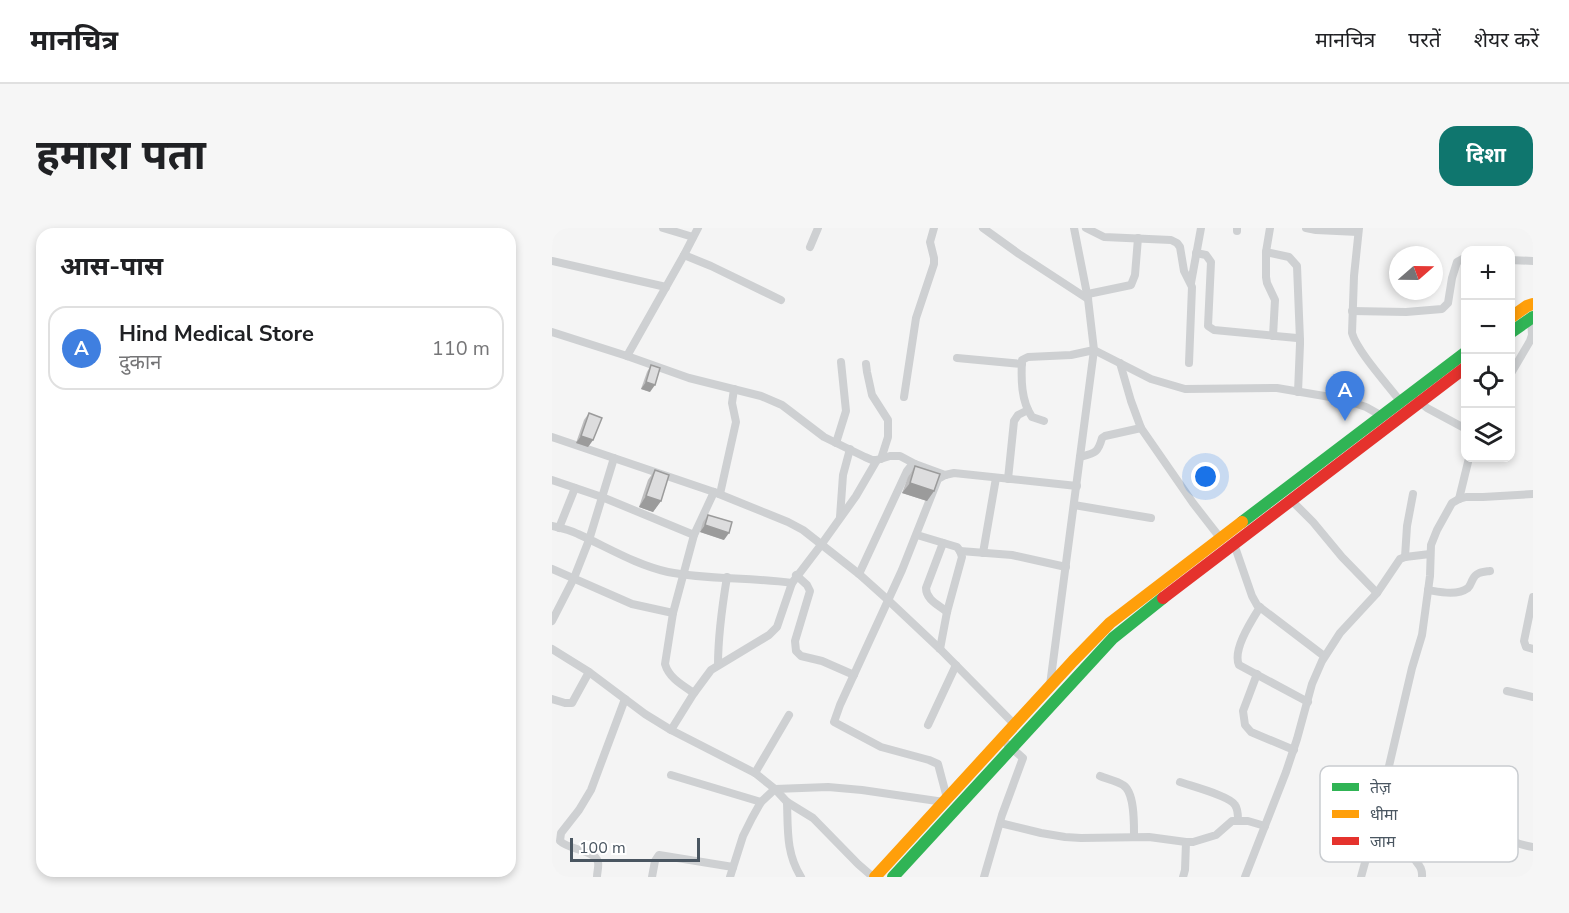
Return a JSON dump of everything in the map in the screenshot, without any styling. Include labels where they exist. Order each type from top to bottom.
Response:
[{"type":"street","points":[[663,228],[693,237]]},
{"type":"street","points":[[627,356],[698,228]]},
{"type":"street","points":[[810,247],[818,228]]},
{"type":"street","points":[[904,397],[916,318],[934,264],[930,242],[934,228]]},
{"type":"street","points":[[983,228],[1019,254],[1088,297],[1131,285],[1135,275],[1138,238]]},
{"type":"street","points":[[1050,686],[1094,350],[1088,297],[1074,228]]},
{"type":"street","points":[[1086,228],[1104,237],[1171,240],[1177,243],[1184,271],[1191,283]]},
{"type":"street","points":[[1189,363],[1191,283],[1201,228]]},
{"type":"street","points":[[1270,228],[1266,252],[1267,283],[1275,300],[1273,336]]},
{"type":"street","points":[[1306,228],[1359,230],[1352,311],[1353,338],[1409,399],[1461,426]]},
{"type":"street","points":[[1266,252],[1289,257],[1297,266],[1300,340],[1298,392]]},
{"type":"street","points":[[1196,253],[1206,255],[1211,261],[1208,326],[1214,330],[1300,340]]},
{"type":"street","points":[[684,255],[781,300]]},
{"type":"street","points":[[1352,311],[1406,312],[1442,309],[1448,303],[1452,278],[1457,262],[1461,260]]},
{"type":"street","points":[[1515,260],[1533,261]]},
{"type":"street","points":[[552,261],[666,287]]},
{"type":"street","points":[[1515,314],[1533,304]]},
{"type":"street","points":[[1515,330],[1532,318]]},
{"type":"street","points":[[1515,366],[1530,341],[1532,318]]},
{"type":"street","points":[[552,332],[689,378],[761,396],[782,405],[824,437],[872,460],[900,456],[945,475]]},
{"type":"street","points":[[1044,420],[1032,417],[1028,410],[1022,392],[1022,360],[1028,357],[1071,355],[1094,350],[1151,379],[1185,389],[1277,388],[1342,399],[1366,407],[1382,416]]},
{"type":"street","points":[[552,649],[589,672],[645,714],[671,730],[755,773],[787,802],[813,818],[874,877],[946,800],[1113,638],[1291,500],[1464,354]]},
{"type":"street","points":[[957,358],[1022,364]]},
{"type":"street","points":[[836,443],[846,411],[841,362]]},
{"type":"street","points":[[1120,363],[1141,428],[1192,503],[1221,539]]},
{"type":"street","points":[[671,730],[711,670],[769,635],[777,627],[794,579],[856,496],[879,459],[888,437],[888,420],[872,395],[866,364]]},
{"type":"street","points":[[894,877],[1006,744],[1015,725],[1110,623],[1382,416],[1461,370]]},
{"type":"street","points":[[694,693],[673,678],[665,664],[673,613],[694,535],[717,493],[736,422],[732,403],[734,389]]},
{"type":"street","points":[[1008,479],[1014,421],[1018,415],[1028,410]]},
{"type":"street","points":[[1080,457],[1096,452],[1102,438],[1106,436],[1141,428]]},
{"type":"street","points":[[552,437],[717,493],[803,530],[888,600],[1015,725]]},
{"type":"street","points":[[840,517],[843,475],[850,449]]},
{"type":"street","points":[[552,621],[574,578],[589,540],[615,458]]},
{"type":"street","points":[[1459,499],[1468,462]]},
{"type":"street","points":[[859,574],[907,471],[915,464]]},
{"type":"street","points":[[946,800],[938,764],[881,747],[834,722],[917,536],[938,479],[954,473],[1077,486]]},
{"type":"street","points":[[983,553],[996,478]]},
{"type":"street","points":[[552,480],[602,497],[694,535]]},
{"type":"street","points":[[575,488],[555,527],[578,534],[651,567],[683,574],[727,578],[794,579],[807,585],[810,591],[795,641],[796,651],[801,656],[822,661],[854,675]]},
{"type":"street","points":[[1405,557],[1407,526],[1413,494]]},
{"type":"street","points":[[1389,766],[1422,635],[1431,544],[1437,530],[1452,503],[1466,496],[1493,497],[1533,494]]},
{"type":"street","points":[[1291,500],[1377,592]]},
{"type":"street","points":[[1074,505],[1151,518]]},
{"type":"street","points":[[917,536],[957,547],[962,557],[940,649]]},
{"type":"street","points":[[943,543],[926,592],[928,597],[947,612]]},
{"type":"street","points":[[1234,544],[1252,596],[1260,607],[1324,656]]},
{"type":"street","points":[[960,551],[1012,555],[1066,567]]},
{"type":"street","points":[[1245,877],[1294,750],[1312,684],[1324,656],[1340,633],[1377,592],[1396,563],[1405,557],[1430,554]]},
{"type":"street","points":[[552,569],[633,604],[673,613]]},
{"type":"street","points":[[1428,590],[1448,593],[1462,590],[1468,588],[1478,573],[1490,571]]},
{"type":"street","points":[[718,665],[720,620],[727,578]]},
{"type":"street","points":[[1533,597],[1524,641],[1526,647],[1533,649]]},
{"type":"street","points":[[1260,607],[1250,623],[1237,655],[1237,662],[1308,702]]},
{"type":"street","points":[[928,725],[956,665]]},
{"type":"street","points":[[552,699],[572,703],[589,672]]},
{"type":"street","points":[[1257,674],[1243,711],[1245,725],[1251,732],[1294,750]]},
{"type":"street","points":[[1507,691],[1533,696]]},
{"type":"street","points":[[597,877],[598,862],[594,856],[565,846],[560,841],[560,837],[591,790],[625,699]]},
{"type":"street","points":[[755,773],[789,715]]},
{"type":"street","points":[[984,877],[1023,758],[1006,744]]},
{"type":"street","points":[[671,775],[761,802]]},
{"type":"street","points":[[1100,776],[1127,788],[1132,807],[1134,837]]},
{"type":"street","points":[[1180,782],[1232,801],[1237,807],[1238,820]]},
{"type":"street","points":[[730,877],[743,836],[761,802],[775,789],[828,787],[946,800]]},
{"type":"street","points":[[787,802],[790,852],[801,877]]},
{"type":"street","points":[[1000,823],[1065,837],[1149,837],[1186,842],[1216,835],[1232,821],[1248,821],[1265,826]]},
{"type":"street","points":[[1183,877],[1186,842]]},
{"type":"street","points":[[1518,844],[1533,847]]},
{"type":"street","points":[[652,877],[655,861],[659,855],[733,867]]},
{"type":"street","points":[[1361,877],[1365,862]]},
{"type":"street","points":[[1416,862],[1422,869],[1422,877]]},
{"type":"building","points":[[651,365],[660,368],[655,385],[646,382]]},
{"type":"building","points":[[589,413],[602,418],[593,440],[581,436]]},
{"type":"building","points":[[915,466],[940,474],[934,491],[910,483]]},
{"type":"building","points":[[655,470],[669,475],[661,501],[646,496]]},
{"type":"building","points":[[708,515],[732,522],[729,533],[705,525]]},
{"type":"traffic: fast","points":[[1515,330],[1533,317]]},
{"type":"traffic: fast","points":[[1242,522],[1463,354]]},
{"type":"traffic: fast","points":[[893,877],[1113,638],[1163,598]]},
{"type":"traffic: slow","points":[[1515,314],[1533,304]]},
{"type":"traffic: slow","points":[[875,877],[1110,623],[1242,522]]},
{"type":"traffic: jam","points":[[1163,598],[1461,371]]},
{"type":"place","name":"Hind Medical Store","points":[[1345,421]]}]
